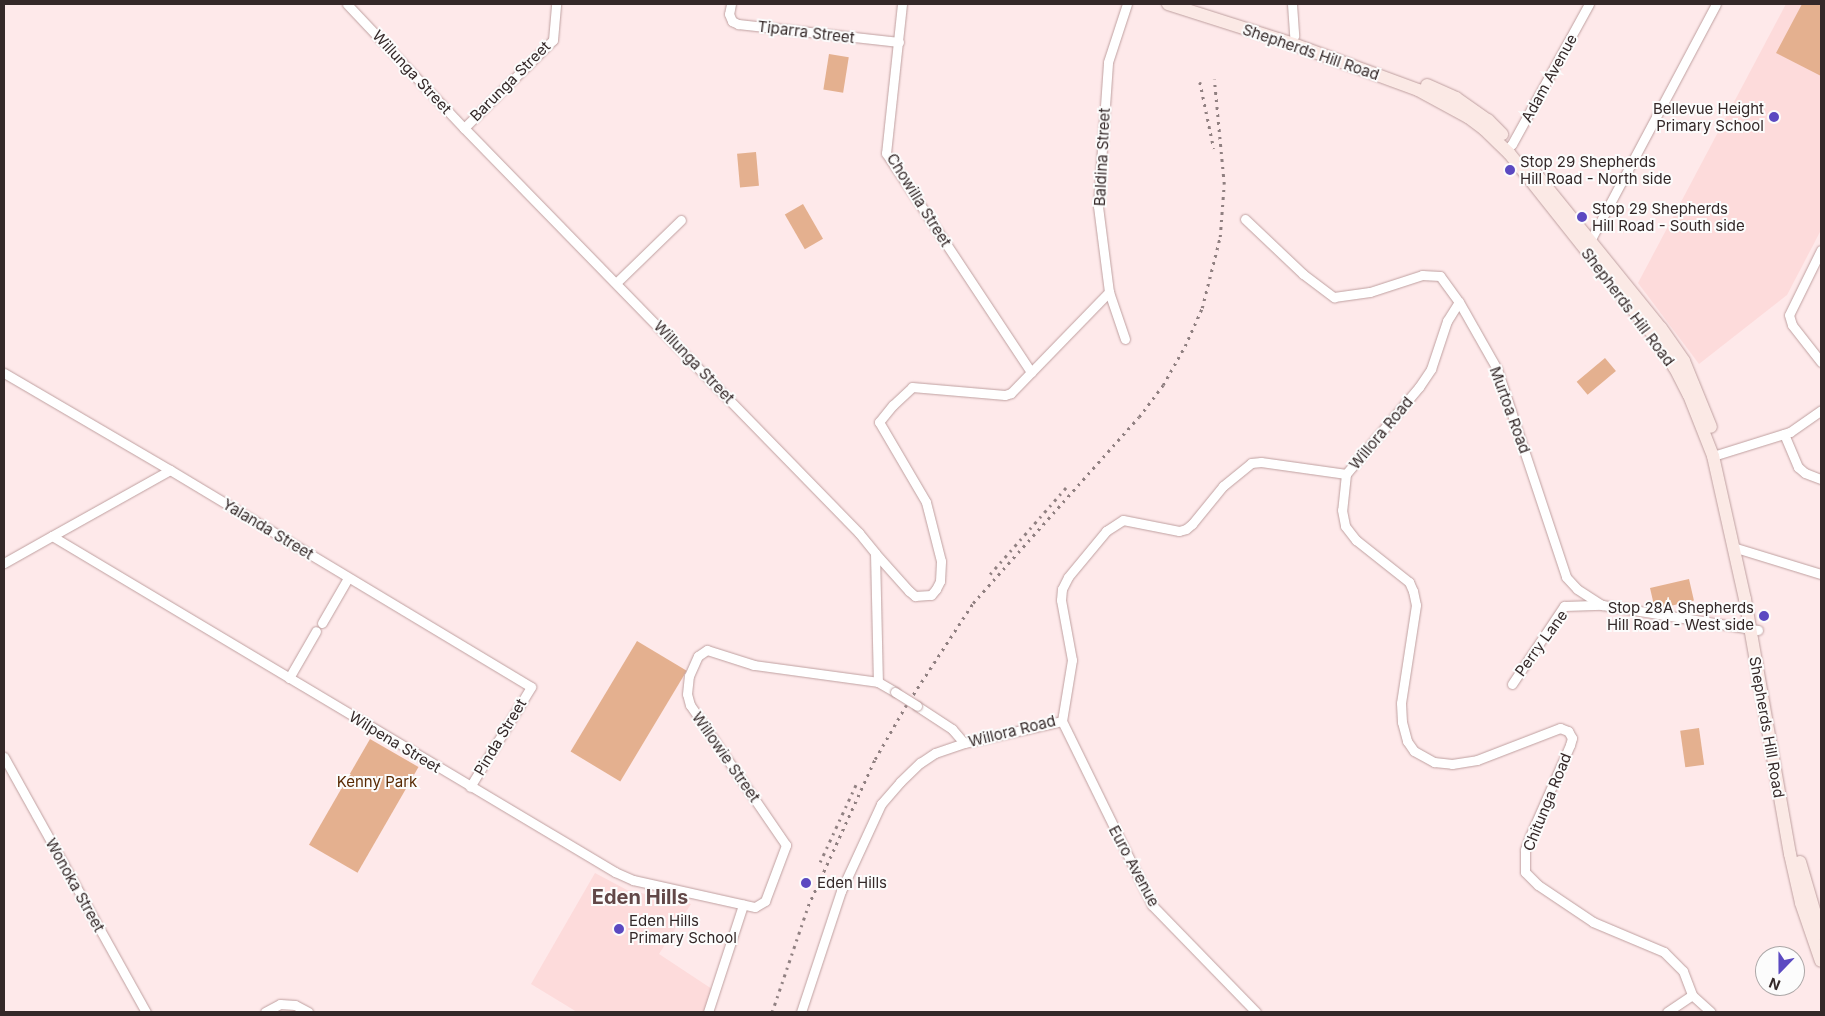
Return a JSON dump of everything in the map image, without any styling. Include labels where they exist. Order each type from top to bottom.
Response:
[{"type":"main road","name":"Shepherds Hill Road","points":[[1168,4],[1293,44],[1418,90],[1468,117],[1509,147]]},
{"type":"main road","name":"Shepherds Hill Road","points":[[1191,4],[1294,36],[1418,81],[1456,98],[1488,120],[1587,243],[1654,336],[1675,368],[1717,456],[1754,630],[1797,854],[1821,934]]},
{"type":"main road","name":"Shepherds Hill Road","points":[[1754,630],[1790,854],[1801,903],[1821,961]]},
{"type":"street","name":"Willunga Street","points":[[347,4],[464,128],[617,282],[859,533],[915,596],[931,595],[940,581],[940,561],[933,521],[926,502],[879,422],[892,405],[912,387],[1005,395],[1011,393],[1031,372]]},
{"type":"street","name":"Barunga Street","points":[[464,128],[553,40],[556,4]]},
{"type":"street","name":"Tiparra Street","points":[[730,4],[732,21],[738,24],[899,42]]},
{"type":"street","name":"Chowilla Street","points":[[902,4],[886,154],[1031,372]]},
{"type":"street","name":"Baldina Street","points":[[1125,339],[1109,292],[1098,206],[1108,62],[1127,4]]},
{"type":"street","points":[[1292,4],[1294,36]]},
{"type":"street","name":"Adam Avenue","points":[[1509,147],[1589,4]]},
{"type":"street","points":[[1587,243],[1716,4]]},
{"type":"street","name":"Murtoa Road","points":[[1246,219],[1303,274],[1334,297],[1370,292],[1422,275],[1440,276],[1459,302],[1497,369],[1566,577],[1577,589],[1602,605],[1754,630]]},
{"type":"street","points":[[617,282],[681,220]]},
{"type":"street","points":[[1821,250],[1789,315],[1792,325],[1821,362]]},
{"type":"street","points":[[1031,372],[1109,292]]},
{"type":"street","name":"Willora Road","points":[[801,1012],[841,892],[881,804],[926,758],[964,743],[1062,722],[1072,670],[1070,644],[1061,600],[1062,589],[1068,577],[1113,524],[1123,520],[1131,520],[1173,530],[1186,529],[1222,486],[1251,463],[1261,462],[1346,474],[1419,387],[1431,369],[1447,321],[1459,302]]},
{"type":"street","name":"Yalanda Street","points":[[4,373],[170,470],[531,687]]},
{"type":"street","points":[[1717,456],[1784,434],[1821,410]]},
{"type":"street","points":[[1784,434],[1798,467],[1805,473],[1821,479]]},
{"type":"street","points":[[4,563],[170,470]]},
{"type":"street","name":"Chitunga Road","points":[[1346,474],[1342,510],[1344,526],[1356,540],[1409,582],[1413,591],[1416,605],[1401,702],[1402,722],[1408,741],[1414,751],[1434,762],[1452,764],[1477,760],[1560,728],[1568,731],[1572,738],[1570,745],[1525,850],[1525,872],[1538,886],[1593,922],[1664,952],[1682,971],[1692,995],[1711,1012]]},
{"type":"street","name":"Wilpena Street","points":[[52,536],[615,872],[633,880],[755,907]]},
{"type":"street","points":[[1736,549],[1821,574]]},
{"type":"street","points":[[875,553],[878,682],[952,729],[964,743]]},
{"type":"street","points":[[322,623],[348,578]]},
{"type":"street","name":"Perry Lane","points":[[1512,684],[1564,606],[1602,605]]},
{"type":"street","points":[[289,678],[316,631]]},
{"type":"street","name":"Willowie Street","points":[[755,907],[765,902],[786,845],[690,705],[687,694],[689,676],[698,656],[707,650],[754,665],[878,682]]},
{"type":"street","name":"Pinda Street","points":[[470,787],[531,687]]},
{"type":"street","name":"Euro Avenue","points":[[1062,722],[1152,905],[1256,1012]]},
{"type":"street","name":"Wonoka Street","points":[[4,757],[146,1012]]},
{"type":"street","points":[[708,1012],[743,905]]},
{"type":"street","points":[[1667,1012],[1692,995]]},
{"type":"street","points":[[265,1012],[280,1004],[295,1005],[308,1012]]},
{"type":"shaded area","name":"Bellevue Height Primary School","points":[[1786,4],[1821,4],[1821,230],[1787,295],[1699,364],[1638,283]]},
{"type":"shaded area","name":"Eden Hills Primary School","points":[[595,873],[627,890],[691,904],[659,954],[712,989],[704,1012],[577,1012],[531,984]]},
{"type":"green space","points":[[1802,4],[1821,4],[1821,76],[1776,53]]},
{"type":"green space","points":[[829,54],[849,57],[843,93],[823,90]]},
{"type":"green space","points":[[756,152],[759,186],[740,188],[737,154]]},
{"type":"green space","points":[[803,204],[823,239],[805,249],[785,214]]},
{"type":"green space","points":[[1605,358],[1616,371],[1588,395],[1577,382]]},
{"type":"green space","points":[[1689,579],[1694,600],[1655,609],[1650,588]]},
{"type":"green space","points":[[637,641],[687,671],[620,781],[571,752]]},
{"type":"green space","points":[[1699,728],[1704,765],[1685,767],[1680,731]]},
{"type":"green space","name":"Kenny Park","points":[[370,739],[418,767],[357,873],[309,845]]},
{"type":"railway","points":[[772,1012],[808,906],[875,759],[905,707],[973,603],[1139,417],[1163,385],[1185,346],[1202,308],[1220,237],[1224,184],[1214,79]]},
{"type":"railway","points":[[1200,82],[1214,149]]},
{"type":"railway","points":[[990,574],[1069,484]]},
{"type":"railway","points":[[820,862],[858,780]]},
{"type":"place","name":"Bellevue Height Primary School","points":[[1774,117]]},
{"type":"place","name":"Stop 29 Shepherds Hill Road - North side","points":[[1510,170]]},
{"type":"place","name":"Stop 29 Shepherds Hill Road - South side","points":[[1582,217]]},
{"type":"place","name":"Stop 28A Shepherds Hill Road - West side","points":[[1764,616]]},
{"type":"place","name":"Eden Hills","points":[[806,883]]},
{"type":"place","name":"Eden Hills Primary School","points":[[619,929]]},
{"type":"district","name":"Eden Hills","points":[[640,897]]}]
